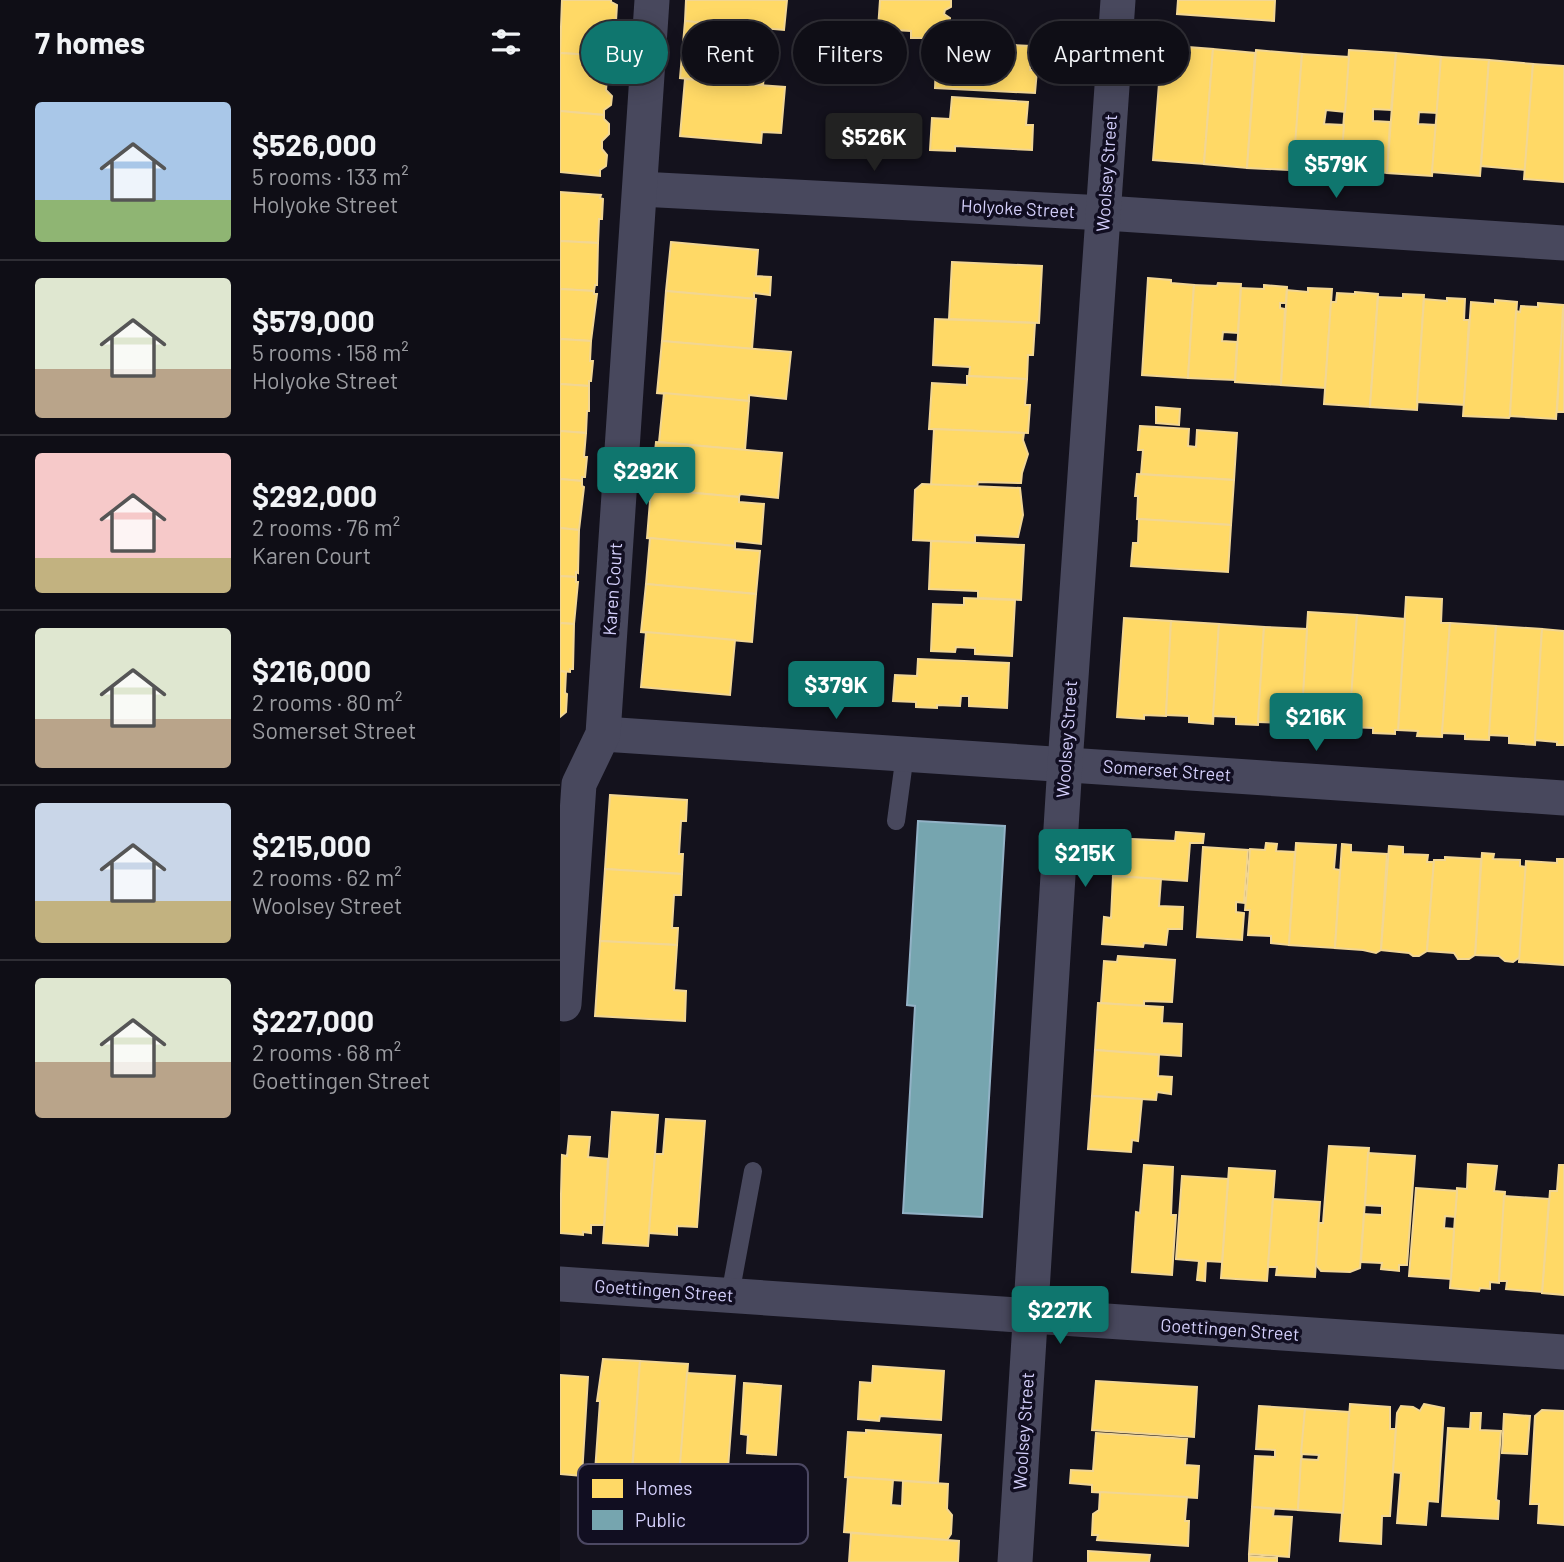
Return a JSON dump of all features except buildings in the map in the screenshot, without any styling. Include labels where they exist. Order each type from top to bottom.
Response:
[{"type":"street","name":"Karen Court","points":[[564,1004],[579,784],[603,734],[652,0]]},
{"type":"street","name":"Woolsey Street","points":[[1015,1562],[1065,764],[1118,0]]},
{"type":"street","name":"Holyoke Street","points":[[640,189],[1105,213],[1564,243]]},
{"type":"street","name":"Somerset Street","points":[[603,734],[1564,798]]},
{"type":"street","name":"Goettingen Street","points":[[560,1284],[1564,1352]]},
{"type":"lane","points":[[896,821],[905,754]]},
{"type":"lane","points":[[730,1295],[753,1171]]}]
